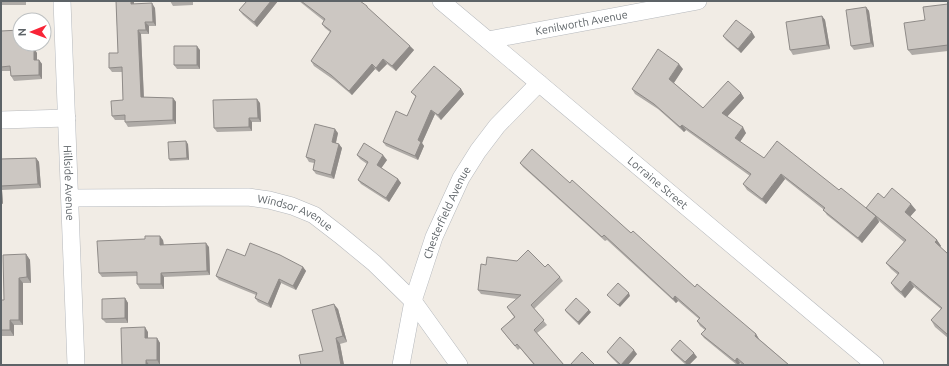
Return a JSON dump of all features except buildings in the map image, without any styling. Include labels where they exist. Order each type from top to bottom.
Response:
[{"type":"street","name":"Hillside Avenue","points":[[62,1],[76,365]]},
{"type":"street","name":"Lorraine Street","points":[[440,1],[874,365]]},
{"type":"street","name":"Kenilworth Avenue","points":[[488,40],[628,7],[698,1]]},
{"type":"street","name":"Chesterfield Avenue","points":[[401,365],[412,301],[434,237],[461,178],[478,151],[498,126],[539,83]]},
{"type":"street","points":[[1,120],[67,118]]},
{"type":"street","name":"Windsor Avenue","points":[[70,198],[248,197],[269,200],[292,206],[314,215],[374,264],[412,301],[460,365]]}]
